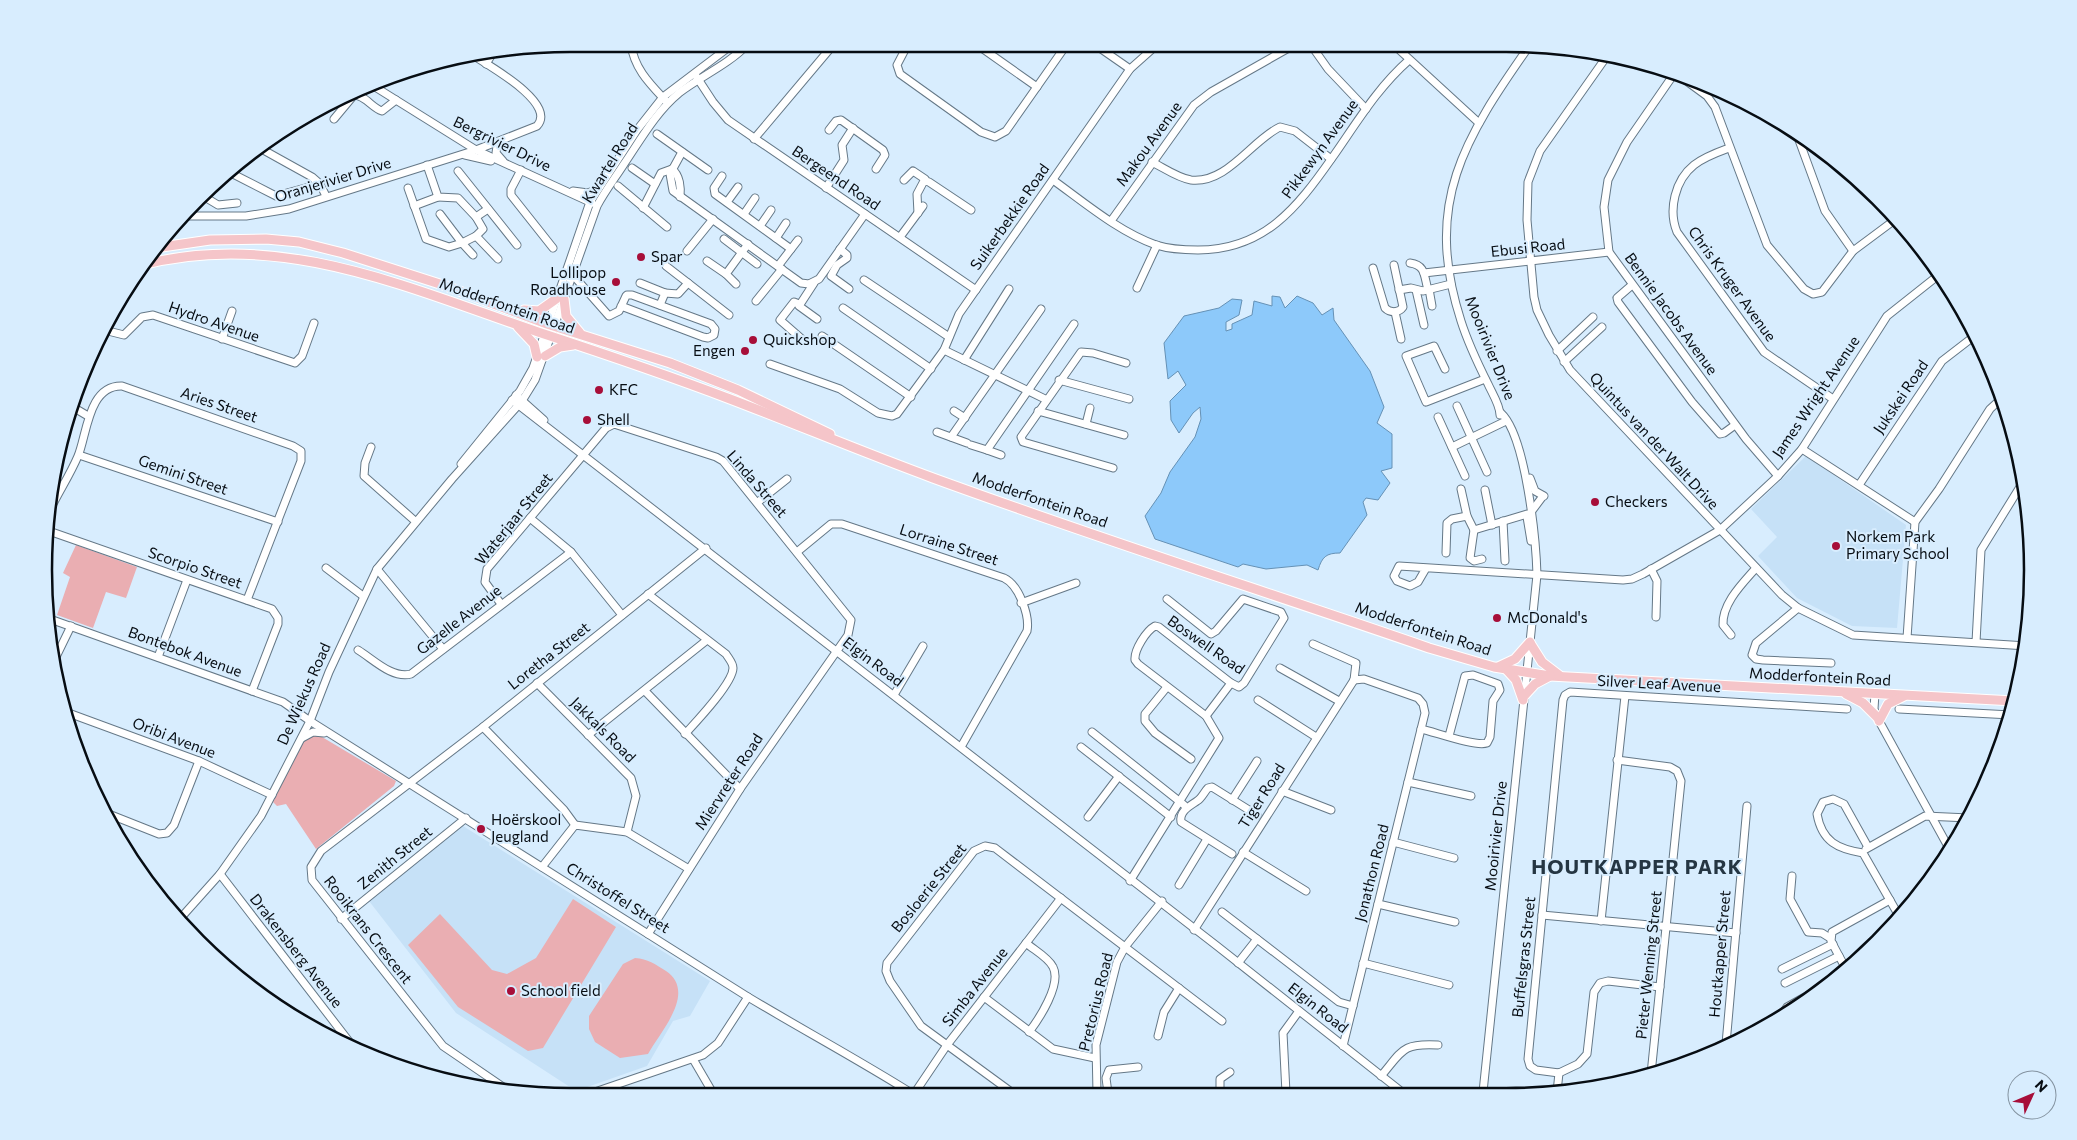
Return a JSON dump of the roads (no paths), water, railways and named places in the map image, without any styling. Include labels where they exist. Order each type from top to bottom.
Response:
[{"type":"main road","name":"Modderfontein Road","points":[[167,245],[239,239],[299,242],[344,252],[457,290],[551,325],[670,363],[738,390],[843,441],[851,447]]},
{"type":"main road","name":"Modderfontein Road","points":[[153,263],[214,253],[277,255],[339,266],[576,344],[731,399],[936,479],[1429,648],[1502,668],[1550,676],[2008,701]]},
{"type":"main road","points":[[457,290],[530,312],[544,309],[560,299],[566,316],[580,334]]},
{"type":"main road","points":[[512,323],[530,338],[541,357],[560,347],[576,344]]},
{"type":"main road","points":[[1550,676],[1535,684],[1523,698],[1516,680],[1502,668],[1530,643],[1542,662],[1561,676]]},
{"type":"main road","points":[[1840,691],[1859,700],[1878,719],[1888,704],[1907,695]]},
{"type":"street","points":[[632,52],[634,60],[641,72],[665,100]]},
{"type":"street","points":[[724,52],[728,61]]},
{"type":"street","name":"Kwartel Road","points":[[548,335],[584,216],[590,202],[648,114],[696,77],[724,52]]},
{"type":"street","name":"Kwartel Road","points":[[696,77],[728,61],[739,52]]},
{"type":"street","points":[[754,138],[827,52]]},
{"type":"street","points":[[904,52],[897,65],[900,74],[988,136],[994,137],[1006,131],[1061,52]]},
{"type":"street","points":[[987,52],[1037,87]]},
{"type":"street","points":[[1106,52],[1130,69]]},
{"type":"street","name":"Suikerbekkie Road","points":[[770,364],[835,387],[878,413],[892,416],[897,414],[944,350],[959,314],[1130,69],[1149,52]]},
{"type":"street","name":"Makou Avenue","points":[[1112,221],[1194,105],[1211,92],[1282,52]]},
{"type":"street","points":[[1316,52],[1328,69],[1366,109]]},
{"type":"street","points":[[1401,52],[1479,123]]},
{"type":"street","name":"Mooirivier Drive","points":[[1483,1088],[1530,643],[1535,578],[1524,469],[1514,439],[1485,379],[1461,322],[1451,284],[1446,247],[1447,209],[1456,170],[1479,123],[1525,53]]},
{"type":"street","points":[[486,64],[489,59]]},
{"type":"street","name":"Oranjerivier Drive","points":[[193,216],[223,217],[270,213],[476,150],[537,126],[541,120],[541,115],[534,99],[480,60]]},
{"type":"street","name":"Pikkewyn Avenue","points":[[1053,180],[1112,221],[1157,245],[1188,250],[1216,250],[1239,245],[1259,236],[1292,210],[1331,159],[1381,87],[1409,60]]},
{"type":"street","name":"Quintus van der Walt Drive","points":[[1603,61],[1546,142],[1534,165],[1526,198],[1537,310],[1564,362],[1609,414],[1756,568],[1798,608],[1853,635],[2019,645]]},
{"type":"street","name":"Bergeend Road","points":[[696,77],[728,120],[976,290]]},
{"type":"street","name":"Bennie Jacobs Avenue","points":[[1670,79],[1628,142],[1608,180],[1604,207],[1609,252],[1735,425],[1778,476]]},
{"type":"street","points":[[1695,88],[1713,103],[1763,238],[1780,262],[1804,289],[1813,294],[1822,292],[1853,251],[1891,223]]},
{"type":"street","name":"Bergrivier Drive","points":[[379,89],[476,150],[566,189],[597,206]]},
{"type":"street","points":[[362,97],[372,107],[382,112],[396,100]]},
{"type":"street","name":"Kwartel Road","points":[[560,299],[572,274],[597,206],[665,100]]},
{"type":"street","points":[[334,119],[347,103]]},
{"type":"street","points":[[829,130],[838,120],[853,128],[885,152],[876,169]]},
{"type":"street","points":[[1152,162],[1180,177],[1191,180],[1202,179],[1227,168],[1280,127],[1295,132],[1331,159]]},
{"type":"street","points":[[826,188],[845,157],[842,145],[853,128]]},
{"type":"street","points":[[657,134],[708,170]]},
{"type":"street","points":[[456,156],[460,150],[460,141]]},
{"type":"street","points":[[501,141],[497,146],[496,153],[510,166]]},
{"type":"street","points":[[1800,144],[1825,211],[1853,251]]},
{"type":"street","name":"Chris Kruger Avenue","points":[[1729,148],[1703,159],[1686,174],[1676,192],[1673,203],[1675,228],[1689,251],[1764,352],[1834,399]]},
{"type":"street","points":[[266,151],[312,177],[320,184],[326,196]]},
{"type":"street","points":[[672,169],[682,152]]},
{"type":"street","points":[[456,156],[477,157],[510,166]]},
{"type":"street","points":[[427,165],[438,197]]},
{"type":"street","points":[[632,168],[655,184]]},
{"type":"street","points":[[643,208],[663,170],[672,169]]},
{"type":"street","points":[[672,169],[677,174],[681,190],[680,197],[711,222],[748,244],[779,270],[801,283],[812,284]]},
{"type":"street","points":[[521,170],[510,189],[511,195],[553,248]]},
{"type":"street","points":[[458,171],[517,245]]},
{"type":"street","points":[[904,180],[913,171],[970,210]]},
{"type":"street","points":[[236,175],[276,196],[320,184]]},
{"type":"street","points":[[722,176],[713,191],[791,249]]},
{"type":"street","points":[[918,213],[917,194],[925,181]]},
{"type":"street","points":[[618,186],[667,227]]},
{"type":"street","points":[[727,202],[738,187]]},
{"type":"street","points":[[408,188],[414,206],[426,240],[449,247],[476,236],[483,229],[476,217],[458,198],[438,197],[414,206]]},
{"type":"street","points":[[566,189],[588,193],[599,188]]},
{"type":"street","points":[[576,194],[583,204],[584,216]]},
{"type":"street","points":[[744,214],[755,198]]},
{"type":"street","points":[[209,200],[218,205],[237,203]]},
{"type":"street","points":[[900,237],[923,206]]},
{"type":"street","points":[[476,217],[488,209]]},
{"type":"street","points":[[760,226],[771,210]]},
{"type":"street","points":[[440,214],[473,255]]},
{"type":"street","points":[[799,304],[865,214]]},
{"type":"street","points":[[687,251],[711,222]]},
{"type":"street","points":[[776,238],[786,223]]},
{"type":"street","points":[[476,236],[498,259]]},
{"type":"street","points":[[724,239],[757,264]]},
{"type":"street","points":[[756,301],[798,240]]},
{"type":"street","points":[[726,274],[748,244]]},
{"type":"street","points":[[1137,288],[1157,245]]},
{"type":"street","points":[[840,249],[847,255],[847,258],[839,262],[831,273],[849,289]]},
{"type":"street","name":"Ebusi Road","points":[[1424,273],[1609,252]]},
{"type":"street","points":[[707,261],[726,274],[736,284]]},
{"type":"street","points":[[1410,263],[1420,266],[1424,273],[1432,306]]},
{"type":"street","points":[[1394,265],[1403,306],[1395,312]]},
{"type":"street","points":[[666,266],[729,315]]},
{"type":"street","points":[[1373,268],[1385,308],[1395,312]]},
{"type":"street","points":[[572,274],[606,314],[615,315],[621,306],[629,294],[711,324],[715,329],[714,335],[708,338],[703,337],[621,306]]},
{"type":"street","name":"James Wright Avenue","points":[[1426,570],[1520,575],[1535,578],[1549,576],[1632,580],[1651,570],[1720,530],[1778,476],[1802,449],[1892,310],[1934,278]]},
{"type":"street","points":[[864,280],[949,337]]},
{"type":"street","points":[[640,283],[665,293],[678,294],[688,283]]},
{"type":"street","points":[[1399,290],[1416,290],[1451,284]]},
{"type":"street","points":[[1632,285],[1620,294],[1618,302],[1679,385],[1720,434],[1735,425]]},
{"type":"street","points":[[964,360],[1009,289]]},
{"type":"street","points":[[1416,290],[1424,325]]},
{"type":"street","points":[[660,305],[665,293]]},
{"type":"street","points":[[804,341],[780,320],[794,302],[817,319]]},
{"type":"street","points":[[843,308],[931,369]]},
{"type":"street","points":[[951,438],[1042,309]]},
{"type":"street","points":[[222,339],[232,311]]},
{"type":"street","points":[[1395,312],[1401,339]]},
{"type":"street","name":"Hydro Avenue","points":[[111,332],[124,335],[146,314],[292,363],[300,359],[314,323]]},
{"type":"street","points":[[1557,351],[1593,317]]},
{"type":"street","points":[[986,450],[1074,324]]},
{"type":"street","points":[[1564,362],[1602,327]]},
{"type":"street","name":"De Wiekus Road","points":[[184,914],[220,874],[250,833],[272,795],[310,721],[363,596],[377,569],[452,478],[520,403],[541,357],[548,335]]},
{"type":"street","points":[[822,336],[911,397]]},
{"type":"street","name":"Jukskei Road","points":[[1859,485],[1942,360],[1970,339]]},
{"type":"street","points":[[1445,369],[1434,346],[1406,356],[1426,402],[1485,379]]},
{"type":"street","points":[[944,350],[1045,400]]},
{"type":"street","points":[[1113,468],[1023,442],[1021,437],[1059,380],[1081,352],[1092,352],[1126,363]]},
{"type":"street","name":"De Wiekus Road","points":[[452,478],[471,450],[514,398],[541,357]]},
{"type":"street","points":[[1059,380],[1129,399]]},
{"type":"street","name":"Aries Street","points":[[88,416],[109,388],[122,386],[293,446],[301,451],[302,456]]},
{"type":"street","name":"Elgin Road","points":[[514,398],[705,549],[1132,875],[1161,902],[1397,1088]]},
{"type":"street","points":[[1907,638],[1914,522],[1939,488],[1990,409],[1997,403]]},
{"type":"street","points":[[1456,406],[1487,472]]},
{"type":"street","points":[[1086,424],[1090,408]]},
{"type":"street","points":[[58,495],[79,455],[88,416],[78,410]]},
{"type":"street","points":[[954,411],[965,418]]},
{"type":"street","points":[[1038,411],[1124,435]]},
{"type":"street","points":[[1438,418],[1465,476]]},
{"type":"street","points":[[1452,447],[1505,422]]},
{"type":"street","name":"Mooirivier Drive","points":[[1505,422],[1519,465],[1529,513]]},
{"type":"street","name":"Linda Street","points":[[584,455],[606,428],[618,424],[720,459],[758,502],[851,620],[850,630],[836,649]]},
{"type":"street","points":[[937,432],[1001,455]]},
{"type":"street","points":[[1474,530],[1529,513],[1544,496],[1533,489],[1526,462],[1514,439]]},
{"type":"street","points":[[371,447],[365,463],[364,476],[415,521]]},
{"type":"street","points":[[1802,449],[1914,522]]},
{"type":"street","name":"Gemini Street","points":[[79,455],[278,522]]},
{"type":"street","name":"Waterjaar Street","points":[[501,604],[487,586],[485,574],[584,455]]},
{"type":"street","name":"Scorpio Street","points":[[54,533],[247,600],[302,456]]},
{"type":"street","points":[[758,502],[787,479]]},
{"type":"street","points":[[1461,489],[1474,530],[1470,558],[1474,561],[1482,559]]},
{"type":"street","points":[[1485,490],[1492,525]]},
{"type":"street","points":[[1976,642],[1981,550],[2018,490]]},
{"type":"street","points":[[1446,553],[1448,522],[1468,516]]},
{"type":"street","points":[[530,518],[571,552],[622,615]]},
{"type":"street","points":[[1503,521],[1505,560]]},
{"type":"street","name":"Lorraine Street","points":[[797,552],[831,524],[842,524],[1004,578],[1012,583],[1027,621],[1027,632],[961,746]]},
{"type":"street","name":"Loretha Street","points":[[408,783],[482,727],[705,549]]},
{"type":"street","name":"Gazelle Avenue","points":[[358,650],[393,672],[406,675],[416,671],[571,552]]},
{"type":"street","points":[[1520,575],[1534,563],[1549,576],[1534,591]]},
{"type":"street","points":[[326,568],[363,596]]},
{"type":"street","points":[[1731,636],[1723,625],[1724,613],[1739,588],[1756,568]]},
{"type":"street","points":[[377,569],[443,649]]},
{"type":"street","points":[[1651,570],[1657,581],[1656,618]]},
{"type":"street","points":[[158,657],[187,580]]},
{"type":"street","points":[[1021,603],[1076,583]]},
{"type":"street","points":[[648,594],[726,654],[732,664],[732,673],[714,701],[685,734]]},
{"type":"street","name":"Boswell Road","points":[[1132,875],[1172,817],[1184,804],[1219,740],[1218,735],[1206,716],[1138,664],[1134,658],[1149,631],[1155,626],[1163,630],[1231,683],[1239,687],[1244,683],[1284,618],[1282,614],[1243,599],[1211,634],[1167,599]]},
{"type":"street","points":[[247,600],[272,609],[278,618],[252,691]]},
{"type":"street","points":[[1798,608],[1756,643],[1752,654],[1756,659],[1763,660],[1831,663]]},
{"type":"street","name":"Bontebok Avenue","points":[[55,621],[283,702],[310,721]]},
{"type":"street","points":[[59,651],[71,626]]},
{"type":"street","points":[[588,735],[707,640]]},
{"type":"street","points":[[1313,644],[1356,663],[1354,680]]},
{"type":"street","points":[[895,694],[923,646]]},
{"type":"street","name":"Miervreter Road","points":[[648,934],[740,789],[836,649]]},
{"type":"street","points":[[1280,668],[1339,701]]},
{"type":"street","points":[[1421,729],[1449,736],[1485,744],[1489,739],[1493,701],[1500,690],[1500,686],[1494,681],[1468,674],[1464,678],[1449,736]]},
{"type":"street","name":"Jonathon Road","points":[[1343,1046],[1421,729],[1424,706],[1421,701],[1413,696],[1364,679],[1354,680]]},
{"type":"street","name":"Tiger Road","points":[[1195,929],[1354,680]]},
{"type":"street","name":"Jakkals Road","points":[[537,683],[631,778],[635,786],[636,796],[628,832]]},
{"type":"street","points":[[1206,716],[1231,683]]},
{"type":"street","points":[[1167,687],[1145,714],[1145,722],[1156,733],[1191,759]]},
{"type":"street","points":[[645,691],[740,789]]},
{"type":"street","name":"Silver Leaf Avenue","points":[[1563,700],[1566,694],[1570,692],[1847,709]]},
{"type":"street","points":[[1874,693],[1874,704],[1878,719],[1946,843]]},
{"type":"street","points":[[1601,921],[1625,696]]},
{"type":"street","points":[[1258,700],[1316,737]]},
{"type":"street","name":"Buffelsgras Street","points":[[1559,1073],[1536,1070],[1528,1062],[1563,700]]},
{"type":"street","points":[[1899,709],[2004,715]]},
{"type":"street","name":"Oribi Avenue","points":[[73,715],[199,761],[272,795]]},
{"type":"street","name":"Christoffel Street","points":[[310,721],[748,997],[820,1041],[847,1053],[904,1088]]},
{"type":"street","points":[[482,727],[564,810],[575,824],[628,832],[689,869]]},
{"type":"street","points":[[300,739],[317,732],[332,735]]},
{"type":"street","points":[[1092,732],[1184,804]]},
{"type":"street","points":[[1081,747],[1172,817]]},
{"type":"street","points":[[1232,800],[1257,760]]},
{"type":"street","name":"Pieter Wenning Street","points":[[1617,760],[1666,766],[1677,772],[1681,778],[1652,1067]]},
{"type":"street","points":[[115,817],[159,834],[166,833],[174,825],[199,761]]},
{"type":"street","points":[[1088,817],[1119,776]]},
{"type":"street","points":[[1408,782],[1471,796]]},
{"type":"street","name":"Rooikrans Crescent","points":[[408,783],[321,852],[313,860],[310,874],[312,880],[341,919],[443,1046],[490,1081]]},
{"type":"street","points":[[1184,804],[1199,800],[1210,787],[1257,815]]},
{"type":"street","points":[[1282,792],[1331,810]]},
{"type":"street","points":[[1896,911],[1890,900],[1866,850],[1844,804],[1833,799],[1824,802],[1818,809],[1818,817],[1831,842],[1845,850],[1866,850],[1922,818],[1931,816],[1961,818]]},
{"type":"street","points":[[1184,804],[1180,821],[1207,840],[1232,854]]},
{"type":"street","name":"Houtkapper Street","points":[[1727,1038],[1747,806]]},
{"type":"street","name":"Zenith Street","points":[[341,919],[466,818]]},
{"type":"street","points":[[542,867],[575,824]]},
{"type":"street","points":[[1179,885],[1207,840]]},
{"type":"street","points":[[1393,842],[1454,858]]},
{"type":"street","name":"Bosloerie Street","points":[[1006,1088],[917,1022],[890,981],[885,966],[974,851],[982,846],[995,848],[1222,1021]]},
{"type":"street","points":[[1243,852],[1306,891]]},
{"type":"street","name":"Drakensberg Avenue","points":[[220,874],[344,1035]]},
{"type":"street","points":[[1792,876],[1790,899],[1808,932],[1822,933],[1831,939],[1843,963]]},
{"type":"street","name":"Simba Avenue","points":[[918,1088],[947,1045],[1061,898]]},
{"type":"street","points":[[1782,969],[1831,939],[1835,930],[1890,900]]},
{"type":"street","name":"Pretorius Road","points":[[1098,1088],[1096,1045],[1117,962],[1125,946],[1161,902]]},
{"type":"street","points":[[1378,904],[1455,922]]},
{"type":"street","points":[[1222,912],[1339,1002],[1353,1006]]},
{"type":"street","points":[[1542,914],[1736,933]]},
{"type":"street","points":[[1238,963],[1257,939]]},
{"type":"street","points":[[1026,944],[1051,964],[1055,972],[1047,1008],[1029,1032]]},
{"type":"street","points":[[1785,983],[1839,956]]},
{"type":"street","points":[[1363,963],[1449,985]]},
{"type":"street","points":[[1558,1085],[1559,1073],[1578,1064],[1587,1054],[1594,992],[1600,983],[1608,981],[1660,987]]},
{"type":"street","points":[[1158,1036],[1164,1012],[1179,988]]},
{"type":"street","points":[[607,1088],[703,1055],[718,1043],[748,997]]},
{"type":"street","points":[[984,997],[1053,1049],[1095,1058]]},
{"type":"street","points":[[1286,1088],[1282,1035],[1285,1028],[1299,1011]]},
{"type":"street","points":[[1382,1076],[1406,1047],[1418,1044],[1438,1045]]},
{"type":"street","points":[[693,1059],[710,1088]]},
{"type":"street","points":[[1107,1088],[1106,1078],[1109,1070],[1138,1067]]},
{"type":"street","points":[[1220,1088],[1220,1079],[1230,1072]]},
{"type":"water","points":[[1272,296],[1280,297],[1285,308],[1297,296],[1313,303],[1322,315],[1333,308],[1334,320],[1370,371],[1384,407],[1377,423],[1392,434],[1392,468],[1381,471],[1390,483],[1378,500],[1366,498],[1363,502],[1367,515],[1340,553],[1325,557],[1318,570],[1307,565],[1266,569],[1243,564],[1238,567],[1155,539],[1145,516],[1161,493],[1170,472],[1195,437],[1201,419],[1200,407],[1193,413],[1179,433],[1171,420],[1170,401],[1186,385],[1178,371],[1168,379],[1164,343],[1184,316],[1219,308],[1232,299],[1242,300],[1239,315],[1226,322],[1226,331],[1232,329],[1232,324],[1252,315],[1254,301],[1272,306]]},
{"type":"place","name":"Spar","points":[[641,257]]},
{"type":"place","name":"Lollipop Roadhouse","points":[[616,282]]},
{"type":"place","name":"Quickshop","points":[[753,340]]},
{"type":"place","name":"Engen","points":[[745,351]]},
{"type":"place","name":"KFC","points":[[599,390]]},
{"type":"place","name":"Shell","points":[[587,420]]},
{"type":"place","name":"Checkers","points":[[1595,502]]},
{"type":"place","name":"Norkem Park Primary School","points":[[1836,546]]},
{"type":"place","name":"McDonald's","points":[[1497,618]]},
{"type":"place","name":"Hoërskool Jeugland","points":[[481,829]]},
{"type":"place","name":"School field","points":[[511,991]]},
{"type":"district","name":"HOUTKAPPER PARK","points":[[1637,867]]}]
